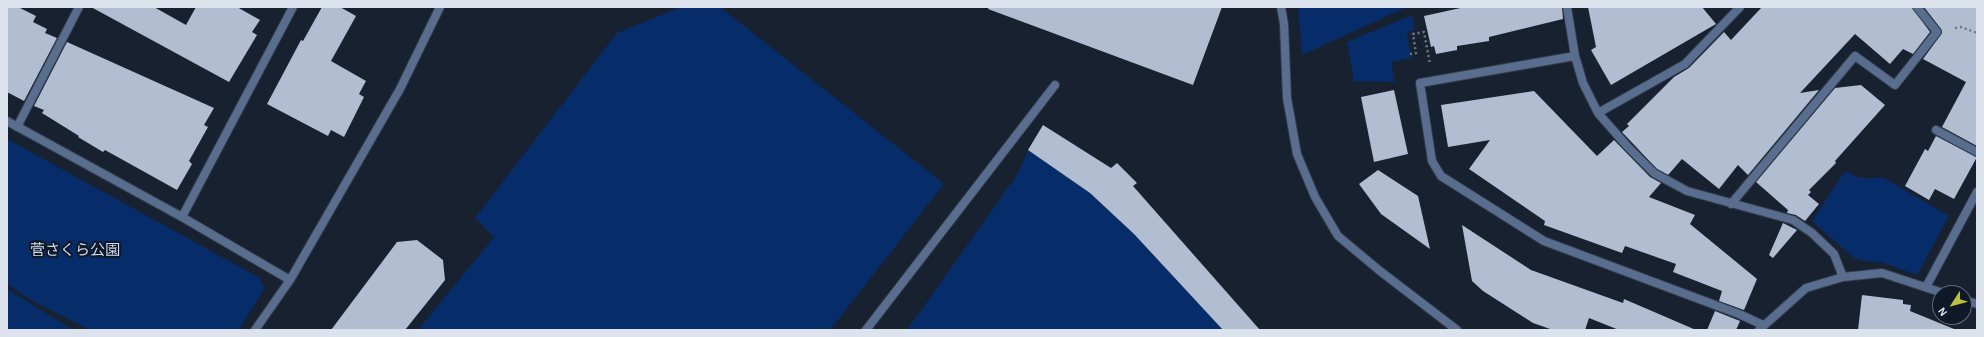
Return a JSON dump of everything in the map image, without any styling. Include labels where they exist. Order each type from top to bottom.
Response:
[{"type":"street","points":[[17,127],[79,7]]},
{"type":"street","points":[[182,217],[293,7]]},
{"type":"street","points":[[255,330],[290,280],[400,89],[440,7]]},
{"type":"street","points":[[1281,7],[1284,24],[1287,98],[1297,154],[1315,197],[1338,236],[1380,271],[1457,330]]},
{"type":"street","points":[[1567,7],[1575,56],[1582,83],[1598,113],[1626,146],[1654,173],[1687,191],[1793,220],[1812,233],[1834,254],[1843,277]]},
{"type":"street","points":[[1598,113],[1684,64],[1740,7]]},
{"type":"street","points":[[1731,204],[1855,56],[1895,85],[1937,32],[1917,7]]},
{"type":"street","points":[[1575,56],[1420,83],[1432,161],[1441,176],[1544,241],[1739,314],[1761,328],[1806,288],[1843,277],[1882,274],[1932,289]]},
{"type":"street","points":[[866,330],[1055,85]]},
{"type":"street","points":[[7,121],[182,217],[290,280]]},
{"type":"street","points":[[1936,130],[1977,152]]},
{"type":"street","points":[[1926,287],[1977,192]]},
{"type":"path","points":[[1937,32],[1961,27],[1977,33]]},
{"type":"path","points":[[1410,54],[1416,53],[1413,34],[1424,32],[1433,80]]},
{"type":"green space","points":[[681,7],[720,7],[944,184],[830,330],[418,330],[494,237],[475,218],[617,33]]},
{"type":"green space","points":[[1298,7],[1407,7],[1302,55]]},
{"type":"green space","points":[[1412,15],[1415,30],[1407,32],[1411,58],[1391,62],[1395,82],[1354,81],[1347,42]]},
{"type":"green space","name":"菅さくら公園","points":[[7,139],[260,278],[264,289],[239,330],[90,330],[31,300],[7,284]]},
{"type":"green space","points":[[1028,150],[1090,193],[1134,234],[1223,330],[907,330],[1019,172]]},
{"type":"green space","points":[[1845,171],[1860,178],[1884,178],[1949,216],[1917,275],[1881,262],[1865,261],[1854,258],[1812,221]]},
{"type":"green space","points":[[7,289],[73,330],[7,330]]},
{"type":"building","points":[[7,7],[18,7],[36,16],[33,22],[47,29],[45,33],[57,38],[24,101],[7,92]]},
{"type":"building","points":[[91,7],[154,7],[186,25],[196,7],[237,7],[260,20],[252,32],[257,35],[229,82]]},
{"type":"building","points":[[322,7],[340,7],[356,16],[331,61],[366,81],[359,94],[364,97],[344,137],[331,130],[328,136],[267,104],[301,40],[303,41]]},
{"type":"building","points":[[989,7],[1222,7],[1193,85],[988,9]]},
{"type":"building","points":[[1465,7],[1562,7],[1563,19],[1489,37],[1489,41],[1457,46],[1457,50],[1436,54],[1434,46],[1431,47],[1424,16]]},
{"type":"building","points":[[1588,7],[1702,7],[1716,24],[1611,85],[1591,50],[1596,47]]},
{"type":"building","points":[[1762,7],[1912,7],[1930,32],[1913,54],[1903,49],[1890,64],[1855,34],[1800,93],[1819,90],[1748,175],[1738,165],[1719,189],[1682,159],[1668,175],[1657,169],[1622,132],[1629,126],[1627,124],[1674,77],[1689,68],[1724,32],[1731,40]]},
{"type":"building","points":[[1924,7],[1977,7],[1977,146],[1942,127],[1966,82],[1923,59],[1942,33],[1941,29]]},
{"type":"building","points":[[67,42],[214,108],[204,125],[208,127],[189,161],[192,164],[177,190],[105,150],[103,152],[42,113],[44,110],[34,106]]},
{"type":"building","points":[[1861,85],[1885,105],[1835,161],[1836,163],[1809,190],[1811,192],[1808,195],[1819,204],[1805,221],[1796,215],[1787,213],[1788,210],[1756,182],[1835,88]]},
{"type":"building","points":[[1394,90],[1408,154],[1374,162],[1361,97]]},
{"type":"building","points":[[1534,91],[1597,156],[1614,140],[1650,177],[1661,183],[1649,197],[1695,215],[1690,224],[1757,279],[1744,310],[1719,301],[1722,291],[1673,272],[1676,264],[1625,246],[1622,253],[1544,225],[1545,221],[1469,169],[1490,140],[1448,147],[1441,105]]},
{"type":"building","points":[[1043,125],[1111,168],[1117,163],[1137,183],[1133,186],[1260,330],[1223,330],[1134,234],[1090,193],[1028,150]]},
{"type":"building","points":[[1936,136],[1977,157],[1954,199],[1935,189],[1929,200],[1905,186],[1925,149],[1928,151]]},
{"type":"building","points":[[1378,170],[1418,196],[1430,249],[1381,214],[1359,184]]},
{"type":"building","points":[[1783,223],[1797,230],[1773,258],[1769,255]]},
{"type":"building","points":[[1462,225],[1531,270],[1623,303],[1624,299],[1696,330],[1619,330],[1589,318],[1585,330],[1553,330],[1533,323],[1483,291],[1472,281]]},
{"type":"building","points":[[417,240],[443,260],[445,280],[405,330],[331,330],[397,242]]},
{"type":"building","points":[[1862,295],[1903,300],[1903,304],[1911,305],[1910,311],[1932,320],[1932,325],[1944,325],[1954,329],[1954,330],[1858,330]]},
{"type":"building","points":[[1715,311],[1740,321],[1736,330],[1707,330]]}]
